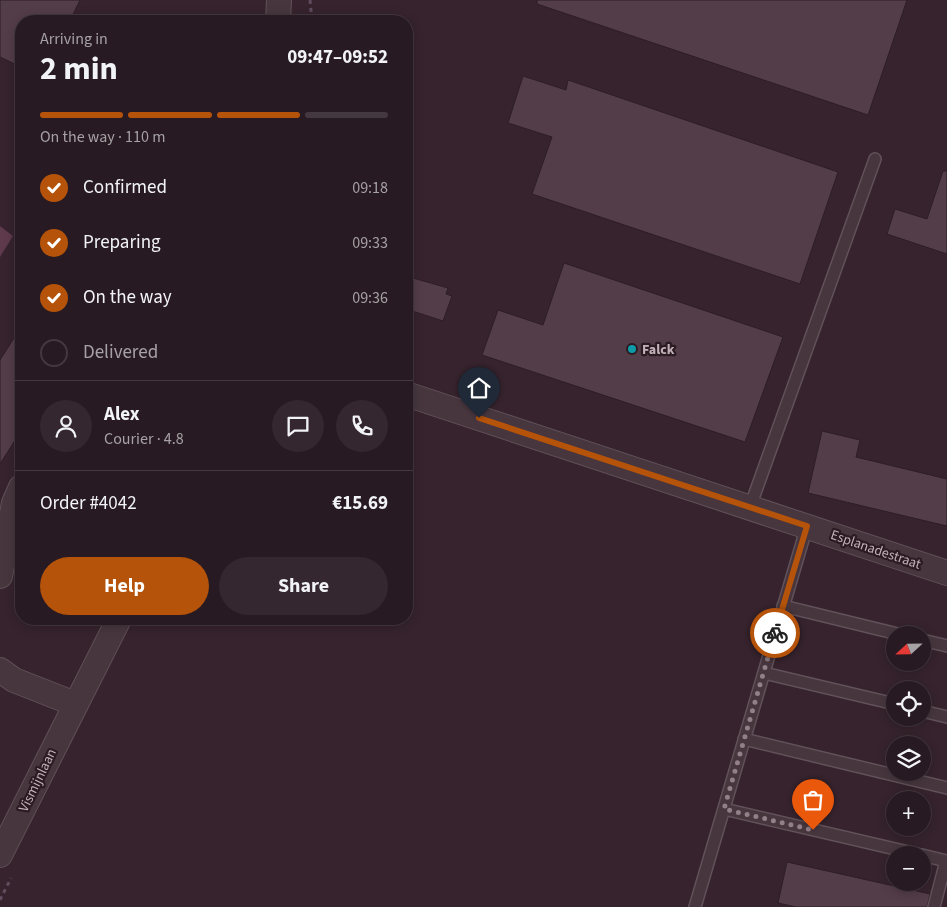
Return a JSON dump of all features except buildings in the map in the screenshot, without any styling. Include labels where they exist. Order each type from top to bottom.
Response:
[{"type":"street","points":[[278,15],[279,0]]},
{"type":"street","name":"Esplanadestraat","points":[[413,396],[947,573]]},
{"type":"street","points":[[0,576],[15,501]]},
{"type":"street","name":"Vismijnlaan","points":[[0,855],[116,625]]},
{"type":"street","points":[[0,670],[14,680],[75,704]]},
{"type":"lane","points":[[750,507],[875,159]]},
{"type":"lane","points":[[695,907],[807,526]]},
{"type":"lane","points":[[783,606],[886,631]]},
{"type":"lane","points":[[931,642],[947,646]]},
{"type":"lane","points":[[764,674],[886,702]]},
{"type":"lane","points":[[931,713],[947,717]]},
{"type":"lane","points":[[744,739],[947,788]]},
{"type":"lane","points":[[724,809],[886,847]]},
{"type":"lane","points":[[931,856],[946,858],[934,907]]},
{"type":"path","points":[[310,0],[311,15]]},
{"type":"shaded area","points":[[0,226],[13,236],[0,257]]},
{"type":"way so far","points":[[775,633],[724,809],[813,830]]},
{"type":"place","name":"Falck","points":[[632,349]]},
{"type":"route","points":[[479,418],[807,526],[775,633]]}]
